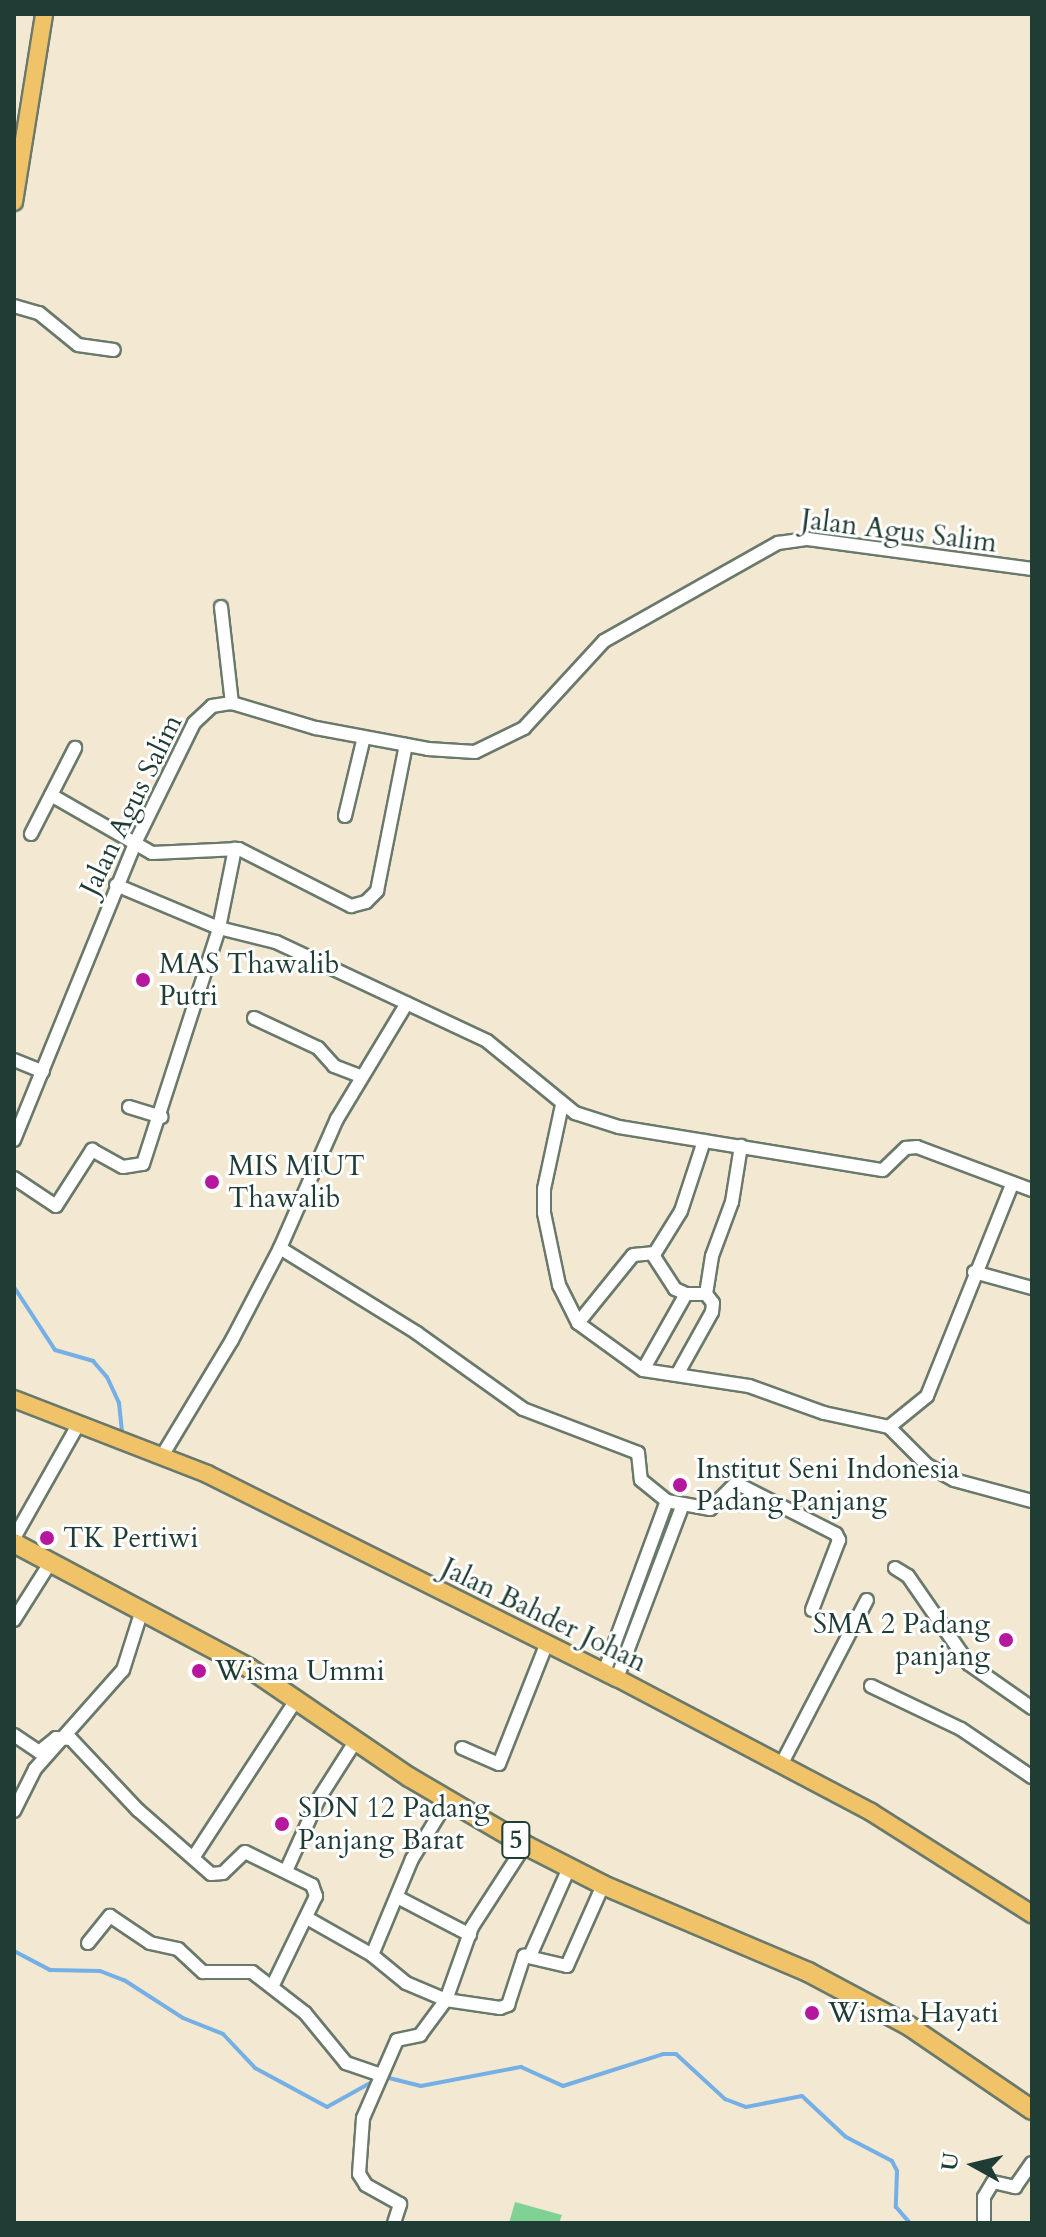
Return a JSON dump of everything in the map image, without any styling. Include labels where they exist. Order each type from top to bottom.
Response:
[{"type":"highway","name":"5","points":[[14,1540],[50,1563],[249,1668],[355,1742],[525,1845],[603,1885],[808,1972],[909,2026],[1032,2110]]},
{"type":"main road","points":[[14,202],[44,14]]},
{"type":"main road","name":"Jalan Bahder Johan","points":[[14,1399],[207,1474],[610,1675],[871,1812],[1032,1914]]},
{"type":"street","points":[[14,306],[39,313],[78,345],[114,350]]},
{"type":"street","name":"Jalan Agus Salim","points":[[14,1140],[135,843],[194,723],[212,706],[232,703],[364,737],[475,752],[509,739],[604,641],[778,543],[808,539],[1032,569]]},
{"type":"street","points":[[221,607],[232,703]]},
{"type":"street","points":[[345,816],[364,737]]},
{"type":"street","points":[[51,795],[152,853],[235,849],[343,904],[366,902],[379,882],[406,745]]},
{"type":"street","points":[[31,834],[75,748]]},
{"type":"street","points":[[14,1178],[56,1206],[92,1150],[123,1167],[143,1164],[161,1117],[219,928],[235,849]]},
{"type":"street","points":[[116,885],[219,928],[276,942],[487,1041],[562,1105],[619,1127],[883,1170],[906,1148],[917,1147],[1032,1190]]},
{"type":"street","points":[[162,1456],[280,1248],[337,1119],[407,1003]]},
{"type":"street","points":[[254,1018],[306,1042],[334,1066],[362,1077]]},
{"type":"street","points":[[14,1060],[43,1072]]},
{"type":"street","points":[[562,1105],[544,1189],[544,1213],[559,1285],[578,1323],[643,1370],[749,1386],[824,1413],[889,1427],[927,1465],[954,1480],[1032,1501]]},
{"type":"street","points":[[129,1107],[161,1117]]},
{"type":"street","points":[[653,1255],[681,1211],[704,1141]]},
{"type":"street","points":[[677,1375],[712,1312],[706,1294],[712,1256],[732,1202],[741,1146]]},
{"type":"street","points":[[889,1427],[927,1396],[974,1272],[1012,1185]]},
{"type":"street","points":[[280,1248],[417,1333],[523,1409],[638,1453],[641,1480],[667,1501],[682,1507],[710,1509],[736,1483],[836,1534],[839,1540],[812,1610]]},
{"type":"street","points":[[578,1323],[631,1257],[653,1255]]},
{"type":"street","points":[[653,1255],[675,1289],[686,1294],[706,1294]]},
{"type":"street","points":[[974,1272],[1032,1288]]},
{"type":"street","points":[[643,1370],[686,1294]]},
{"type":"street","points":[[14,1540],[79,1423]]},
{"type":"street","points":[[610,1675],[667,1501]]},
{"type":"street","points":[[610,1675],[682,1507]]},
{"type":"street","points":[[14,1620],[50,1563]]},
{"type":"street","points":[[895,1568],[908,1576],[969,1664],[1032,1708]]},
{"type":"street","points":[[781,1765],[867,1600]]},
{"type":"street","points":[[14,1811],[28,1778],[65,1737],[68,1727],[123,1670],[142,1610]]},
{"type":"street","points":[[462,1748],[499,1764],[546,1645]]},
{"type":"street","points":[[871,1686],[961,1729],[1032,1777]]},
{"type":"street","points":[[193,1858],[296,1700]]},
{"type":"street","points":[[14,1735],[39,1752],[65,1737]]},
{"type":"street","points":[[65,1737],[193,1858],[216,1875],[241,1852],[286,1871],[316,1892],[307,1918],[272,1987]]},
{"type":"street","points":[[286,1871],[318,1800],[355,1742]]},
{"type":"street","points":[[372,1955],[399,1898],[412,1859],[448,1800]]},
{"type":"street","points":[[394,2223],[400,2204],[366,2185],[359,2174],[361,2123],[397,2040],[420,2035],[446,2000],[470,1935],[525,1845]]},
{"type":"street","points":[[530,1956],[569,1868]]},
{"type":"street","points":[[307,1918],[372,1955],[401,1980],[446,2000],[504,2008],[522,1958],[530,1956],[567,1966],[603,1885]]},
{"type":"street","points":[[399,1898],[470,1935]]},
{"type":"street","points":[[88,1943],[113,1916],[150,1943],[178,1949],[203,1972],[248,1971],[305,2013],[346,2063],[381,2075]]},
{"type":"street","points":[[984,2223],[984,2197],[993,2182],[1017,2186],[1032,2163]]},
{"type":"green space","points":[[515,2202],[562,2215],[559,2223],[509,2223]]},
{"type":"waterway","points":[[14,1287],[55,1350],[93,1361],[107,1377],[119,1403],[122,1430]]},
{"type":"waterway","points":[[14,1951],[50,1970],[100,1971],[124,1980],[183,2018],[223,2034],[255,2068],[327,2107],[374,2081]]},
{"type":"waterway","points":[[385,2077],[421,2086],[521,2067],[563,2086],[663,2054],[676,2054],[725,2099],[746,2107],[802,2096],[846,2137],[892,2161],[897,2171],[896,2207],[910,2223]]},
{"type":"place","name":"MAS Thawalib Putri","points":[[143,980]]},
{"type":"place","name":"MIS MIUT Thawalib","points":[[212,1182]]},
{"type":"place","name":"Institut Seni Indonesia Padang Panjang","points":[[680,1485]]},
{"type":"place","name":"TK Pertiwi","points":[[47,1538]]},
{"type":"place","name":"SMA 2 Padang panjang","points":[[1006,1640]]},
{"type":"place","name":"Wisma Ummi","points":[[199,1671]]},
{"type":"place","name":"SDN 12 Padang Panjang Barat","points":[[282,1824]]},
{"type":"place","name":"Wisma Hayati","points":[[812,2013]]}]
